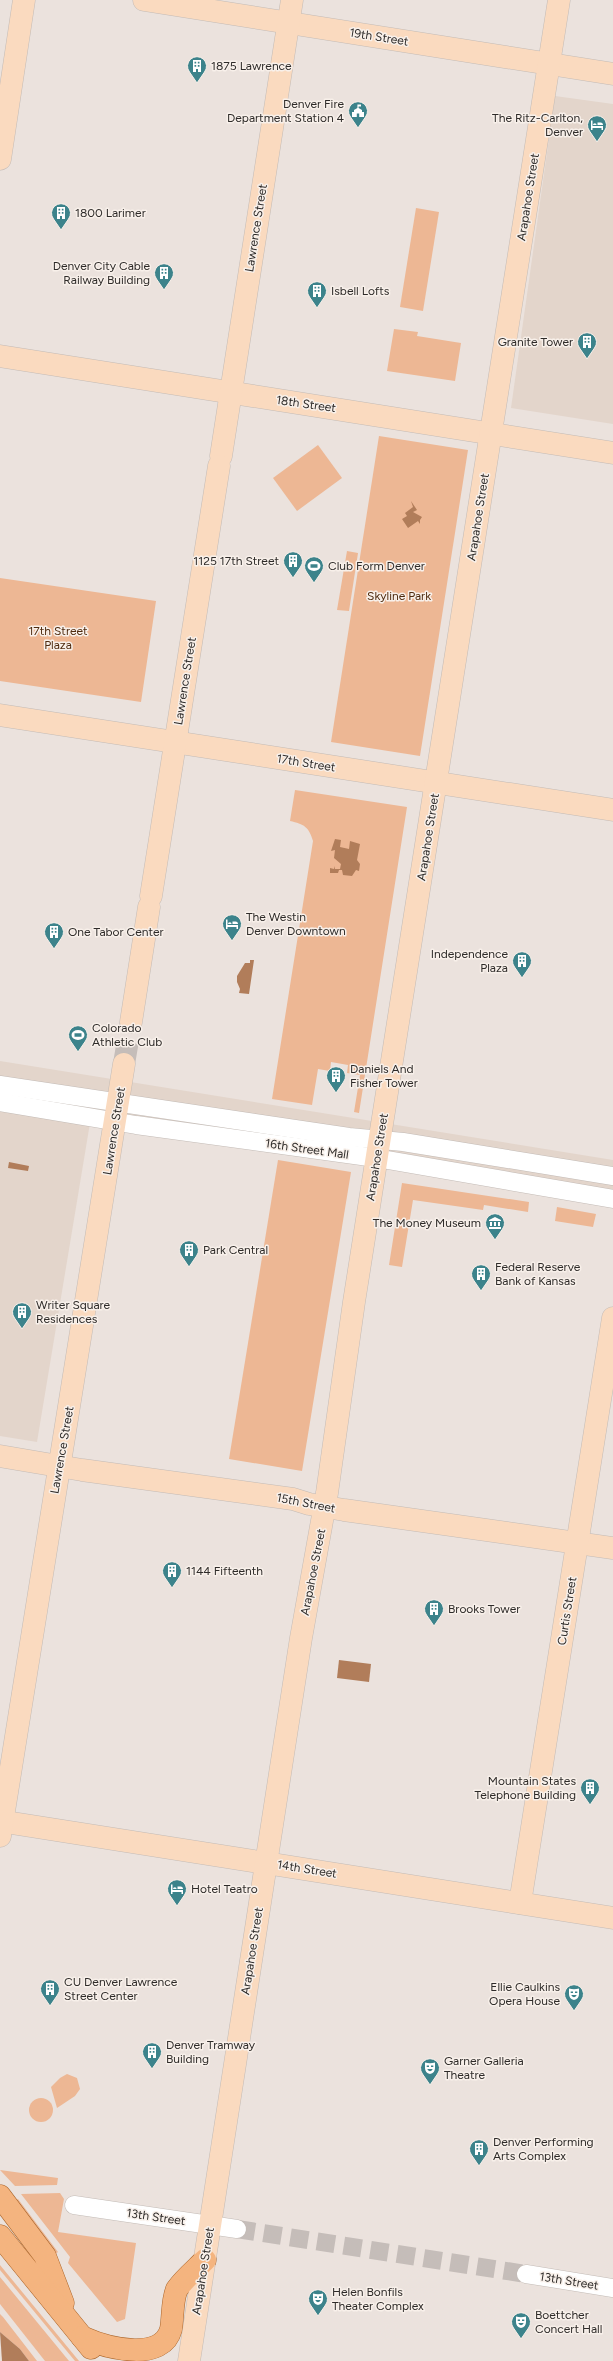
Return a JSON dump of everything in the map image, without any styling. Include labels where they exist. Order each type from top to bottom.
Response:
[{"type":"main road","points":[[0,2196],[45,2256],[76,2329],[130,2358],[151,2358],[161,2353],[167,2345],[171,2333],[177,2290],[204,2260]]},
{"type":"main road","points":[[0,2236],[102,2361]]},
{"type":"street","points":[[0,159],[24,0]]},
{"type":"street","name":"19th Street","points":[[144,0],[613,74]]},
{"type":"street","name":"Lawrence Street","points":[[131,1022],[292,0]]},
{"type":"street","name":"Arapahoe Street","points":[[189,2361],[300,1638],[325,1507],[347,1348],[559,0]]},
{"type":"street","name":"18th Street","points":[[0,356],[613,453]]},
{"type":"street","name":"17th Street","points":[[0,715],[613,810]]},
{"type":"street","name":"Lawrence Street","points":[[1,1826],[124,1064]]},
{"type":"street","name":"16th Street Mall","points":[[0,1086],[117,1112]]},
{"type":"street","name":"16th Street Mall","points":[[0,1102],[117,1112],[378,1149],[613,1176]]},
{"type":"street","name":"16th Street Mall","points":[[378,1149],[613,1199]]},
{"type":"street","name":"Curtis Street","points":[[520,1903],[613,1318]]},
{"type":"street","name":"15th Street","points":[[0,1456],[293,1499],[325,1507],[613,1548]]},
{"type":"street","name":"14th Street","points":[[1,1826],[265,1863],[613,1918]]},
{"type":"street","name":"13th Street","points":[[74,2205],[237,2229]]},
{"type":"street","name":"13th Street","points":[[526,2274],[613,2288]]},
{"type":"shaded area","points":[[555,96],[613,104],[613,424],[511,408]]},
{"type":"shaded area","points":[[411,501],[417,510],[413,512],[422,517],[420,524],[418,521],[408,528],[402,519],[407,516],[405,513],[413,507]]},
{"type":"shaded area","points":[[335,839],[341,840],[340,847],[349,849],[350,841],[360,844],[357,860],[360,864],[359,871],[356,870],[352,876],[343,875],[342,870],[339,870],[338,873],[330,873],[330,868],[334,869],[335,866],[335,869],[340,869],[341,864],[334,858],[335,850],[331,851]]},
{"type":"shaded area","points":[[250,960],[254,960],[249,994],[239,993],[240,989],[237,982],[237,976],[245,963],[250,963]]},
{"type":"shaded area","points":[[0,1061],[613,1160],[613,1203],[0,1107]]},
{"type":"shaded area","points":[[0,1108],[90,1123],[37,1442],[0,1436]]},
{"type":"shaded area","points":[[9,1162],[29,1166],[28,1171],[8,1168]]},
{"type":"shaded area","points":[[339,1660],[371,1664],[369,1682],[337,1678]]},
{"type":"shaded area","points":[[0,2332],[20,2349],[29,2361],[2,2361]]},
{"type":"green space","points":[[416,208],[439,212],[423,311],[400,307]]},
{"type":"green space","points":[[394,329],[418,332],[417,336],[461,343],[455,381],[387,371]]},
{"type":"green space","name":"Skyline Park","points":[[379,436],[468,450],[420,756],[331,742]]},
{"type":"green space","points":[[318,445],[342,478],[297,511],[273,478]]},
{"type":"green space","points":[[347,551],[358,553],[349,611],[337,610]]},
{"type":"green space","name":"17th Street Plaza","points":[[0,578],[156,601],[141,702],[0,681]]},
{"type":"green space","points":[[295,790],[407,807],[359,1113],[354,1112],[360,1075],[347,1073],[348,1065],[331,1062],[330,1071],[318,1069],[312,1105],[272,1099],[313,841],[308,829],[299,823],[290,821]]},
{"type":"green space","points":[[278,1160],[351,1172],[302,1471],[229,1459]]},
{"type":"green space","points":[[402,1183],[529,1202],[528,1212],[484,1205],[483,1210],[413,1200],[402,1267],[389,1265]]},
{"type":"green space","points":[[557,1207],[596,1214],[593,1227],[555,1221]]},
{"type":"green space","points":[[67,2074],[77,2078],[80,2089],[75,2096],[57,2108],[51,2087],[60,2078]]},
{"type":"green space","points":[[41,2098],[49,2102],[53,2110],[49,2118],[41,2122],[33,2118],[29,2110],[33,2102]]},
{"type":"green space","points":[[0,2170],[58,2178],[57,2185],[15,2186]]},
{"type":"green space","points":[[60,2193],[64,2199],[58,2232],[136,2243],[125,2319],[117,2322],[68,2263],[70,2257],[21,2194]]},
{"type":"green space","points":[[18,2199],[58,2252],[54,2255],[13,2202]]},
{"type":"green space","points":[[0,2265],[79,2361],[75,2361],[0,2270]]},
{"type":"green space","points":[[0,2277],[69,2361],[45,2361],[0,2304]]},
{"type":"green space","points":[[0,2314],[37,2361],[29,2361],[20,2349],[0,2332]]},
{"type":"tunnel","points":[[124,1064],[131,1022]]},
{"type":"tunnel","points":[[237,2229],[526,2274]]},
{"type":"place","name":"1875 Lawrence","points":[[197,83]]},
{"type":"place","name":"Denver Fire Department Station 4","points":[[358,128]]},
{"type":"place","name":"The Ritz-Carlton, Denver","points":[[597,142]]},
{"type":"place","name":"1800 Larimer","points":[[61,230]]},
{"type":"place","name":"Denver City Cable Railway Building","points":[[164,290]]},
{"type":"place","name":"Isbell Lofts","points":[[317,308]]},
{"type":"place","name":"Granite Tower","points":[[587,359]]},
{"type":"place","name":"1125 17th Street","points":[[293,578]]},
{"type":"place","name":"Club Form Denver","points":[[314,583]]},
{"type":"place","name":"The Westin Denver Downtown","points":[[232,941]]},
{"type":"place","name":"One Tabor Center","points":[[54,949]]},
{"type":"place","name":"Independence Plaza","points":[[522,978]]},
{"type":"place","name":"Colorado Athletic Club","points":[[78,1052]]},
{"type":"place","name":"Daniels And Fisher Tower","points":[[336,1093]]},
{"type":"place","name":"The Money Museum","points":[[495,1240]]},
{"type":"place","name":"Park Central","points":[[189,1267]]},
{"type":"place","name":"Federal Reserve Bank of Kansas","points":[[481,1291]]},
{"type":"place","name":"Writer Square Residences","points":[[22,1329]]},
{"type":"place","name":"1144 Fifteenth","points":[[172,1588]]},
{"type":"place","name":"Brooks Tower","points":[[434,1626]]},
{"type":"place","name":"Mountain States Telephone Building","points":[[590,1805]]},
{"type":"place","name":"Hotel Teatro","points":[[177,1906]]},
{"type":"place","name":"CU Denver Lawrence Street Center","points":[[50,2006]]},
{"type":"place","name":"Ellie Caulkins Opera House","points":[[574,2011]]},
{"type":"place","name":"Denver Tramway Building","points":[[152,2069]]},
{"type":"place","name":"Garner Galleria Theatre","points":[[430,2085]]},
{"type":"place","name":"Denver Performing Arts Complex","points":[[479,2166]]},
{"type":"place","name":"Helen Bonfils Theater Complex","points":[[318,2316]]},
{"type":"place","name":"Boettcher Concert Hall","points":[[521,2339]]}]
